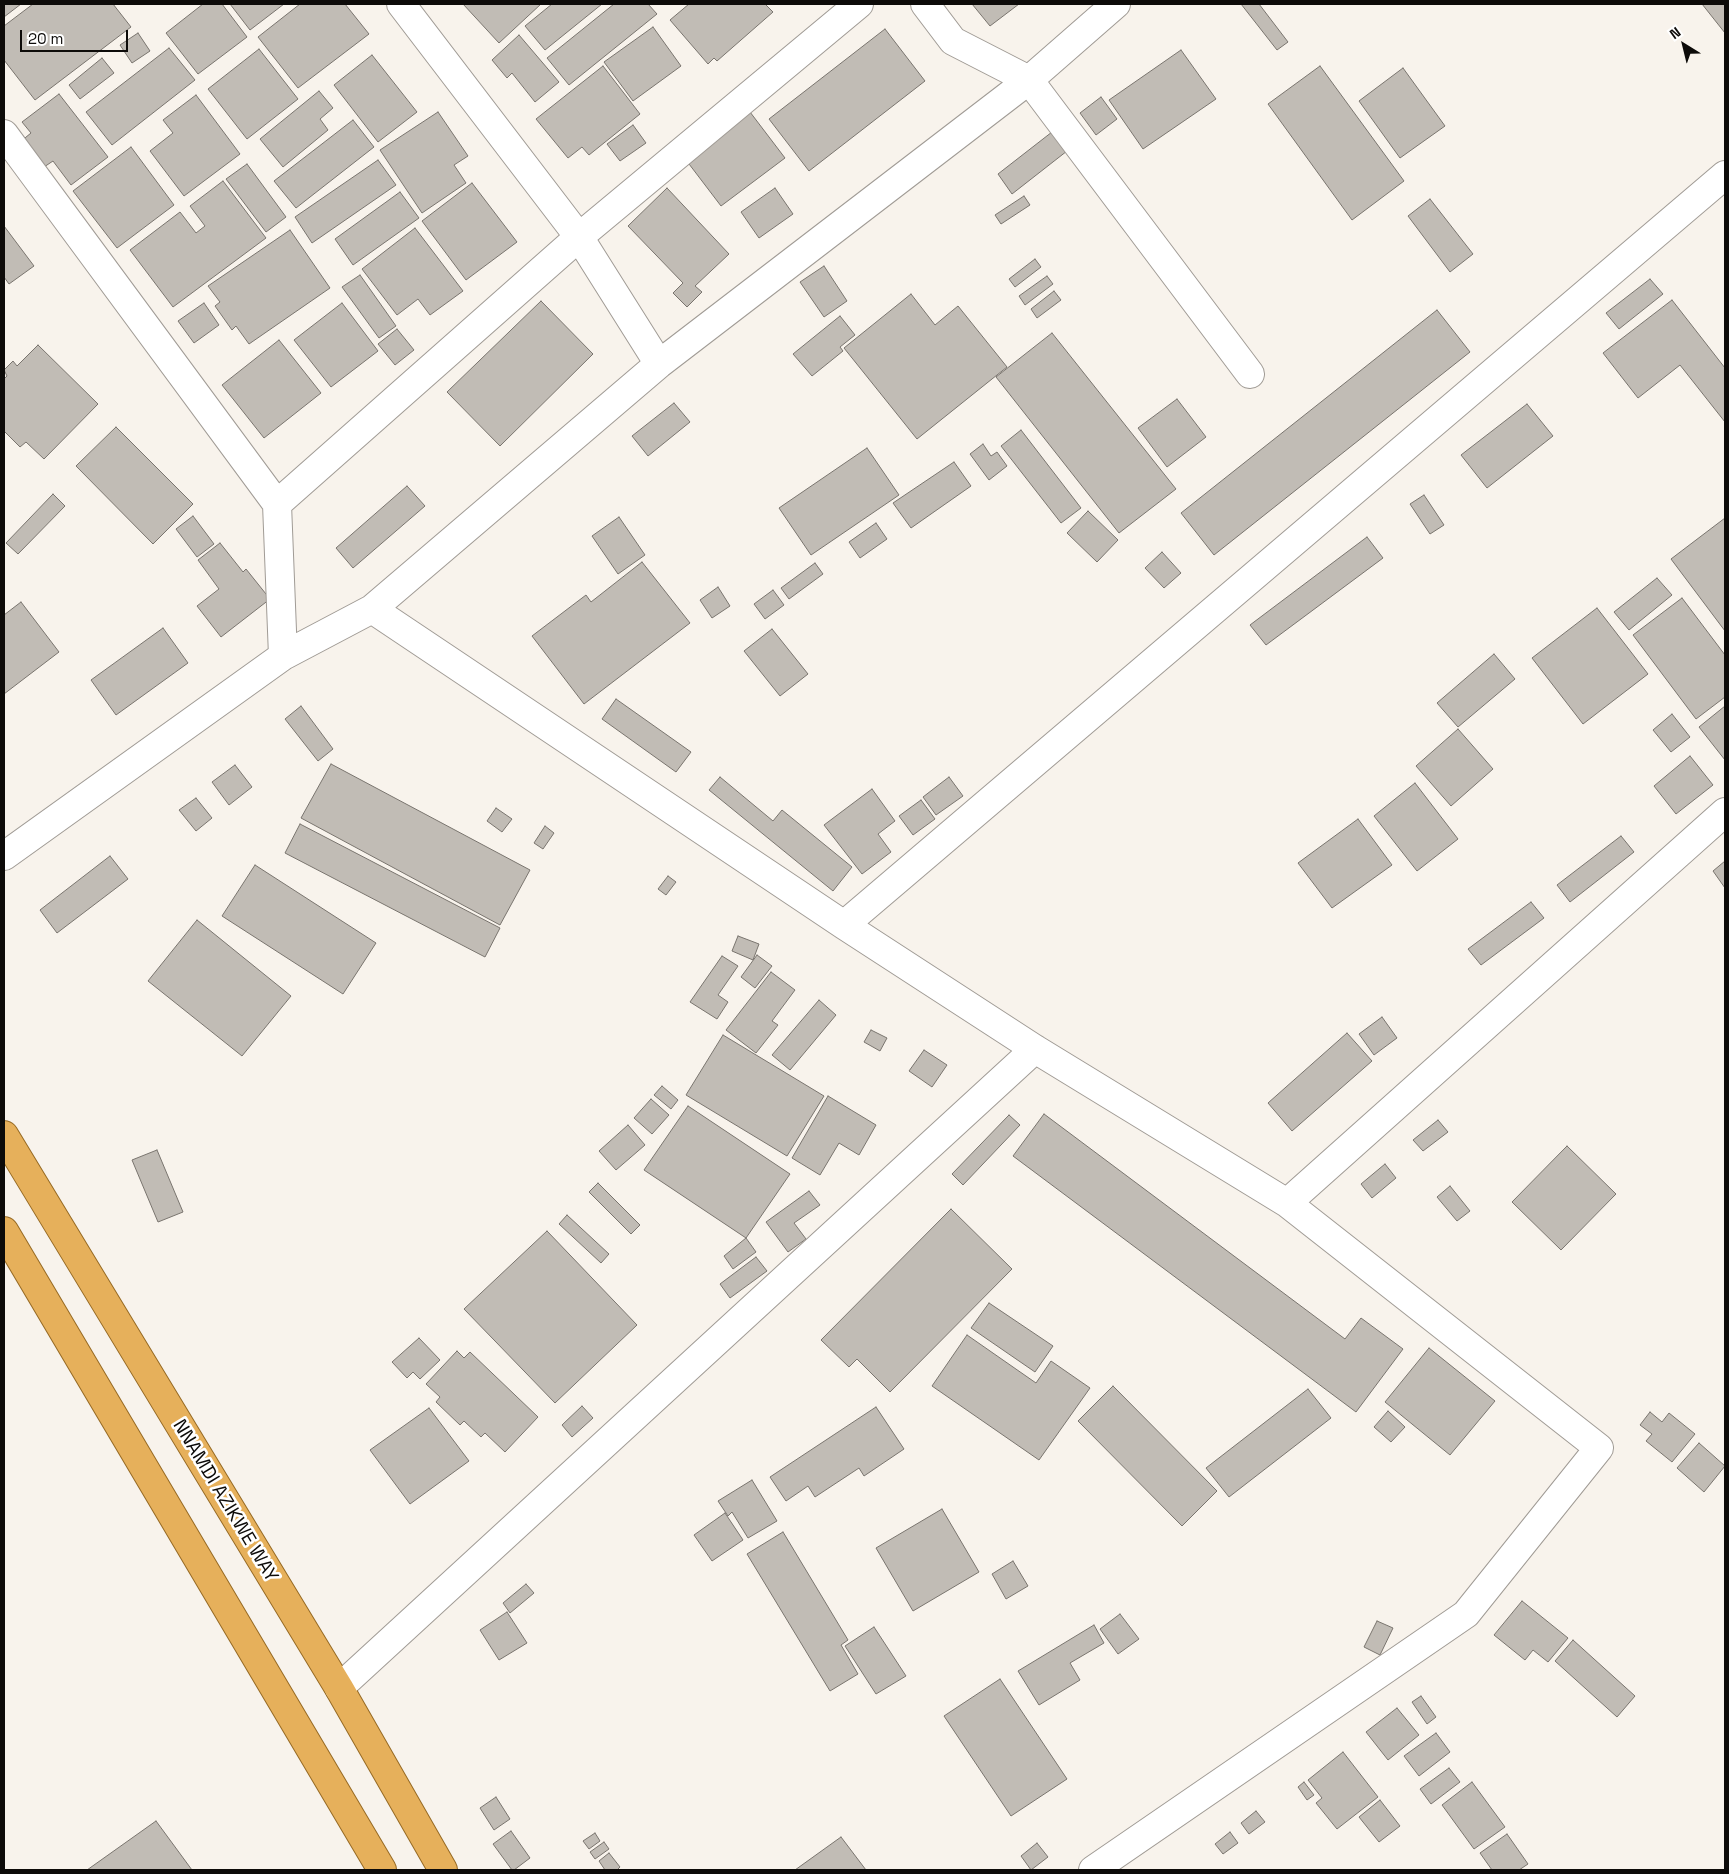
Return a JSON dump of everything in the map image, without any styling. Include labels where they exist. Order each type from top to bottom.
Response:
[{"type":"highway","name":"NNAMDI AZIKWE WAY","points":[[4,1135],[339,1688],[443,1870]]},
{"type":"highway","points":[[4,1231],[382,1870]]},
{"type":"street","points":[[402,4],[578,237],[659,364]]},
{"type":"street","points":[[277,504],[578,237],[859,4]]},
{"type":"street","points":[[925,4],[953,41],[1028,80],[1250,374]]},
{"type":"street","points":[[4,856],[284,656],[372,608],[659,364],[1028,80],[1116,4]]},
{"type":"street","points":[[4,134],[277,504],[284,656]]},
{"type":"street","points":[[844,925],[1725,175]]},
{"type":"street","points":[[372,608],[844,925],[1035,1049],[1287,1203],[1599,1448],[1466,1614],[1092,1870]]},
{"type":"street","points":[[1287,1203],[1725,812]]},
{"type":"street","points":[[339,1688],[1035,1049]]},
{"type":"building","points":[[4,4],[21,4],[4,17]]},
{"type":"building","points":[[33,4],[113,4],[131,27],[35,100],[4,60],[4,26]]},
{"type":"building","points":[[203,4],[222,4],[247,37],[198,74],[166,33]]},
{"type":"building","points":[[230,4],[284,4],[250,30]]},
{"type":"building","points":[[300,4],[345,4],[369,34],[298,88],[258,37]]},
{"type":"building","points":[[463,4],[541,4],[499,43]]},
{"type":"building","points":[[552,4],[602,4],[545,50],[525,26]]},
{"type":"building","points":[[614,4],[648,4],[657,14],[569,85],[547,58]]},
{"type":"building","points":[[689,4],[765,4],[773,12],[717,61],[714,58],[708,64],[670,20]]},
{"type":"building","points":[[972,4],[1019,4],[990,26]]},
{"type":"building","points":[[1241,4],[1259,4],[1288,42],[1277,50]]},
{"type":"building","points":[[1702,4],[1725,4],[1725,33]]},
{"type":"building","points":[[653,27],[681,66],[633,101],[604,62]]},
{"type":"building","points":[[885,29],[925,81],[809,171],[769,119]]},
{"type":"building","points":[[138,33],[150,51],[132,63],[120,45]]},
{"type":"building","points":[[519,35],[559,82],[535,102],[512,73],[507,78],[492,60]]},
{"type":"building","points":[[169,48],[195,80],[112,145],[86,112]]},
{"type":"building","points":[[259,49],[298,99],[247,139],[208,89]]},
{"type":"building","points":[[1181,50],[1216,99],[1143,149],[1109,100]]},
{"type":"building","points":[[372,55],[417,112],[378,142],[334,85]]},
{"type":"building","points":[[102,58],[114,73],[80,99],[69,85]]},
{"type":"building","points":[[603,66],[640,114],[589,155],[582,147],[568,158],[536,119]]},
{"type":"building","points":[[1320,66],[1404,181],[1352,220],[1268,104]]},
{"type":"building","points":[[1403,68],[1445,126],[1400,158],[1359,101]]},
{"type":"building","points":[[319,91],[333,108],[320,119],[328,130],[283,167],[260,139]]},
{"type":"building","points":[[59,94],[108,157],[71,185],[53,161],[41,169],[20,142],[31,133],[22,122]]},
{"type":"building","points":[[196,95],[240,154],[184,196],[150,151],[173,133],[163,120]]},
{"type":"building","points":[[1101,97],[1117,119],[1096,135],[1080,113]]},
{"type":"building","points":[[438,112],[468,156],[454,165],[466,183],[422,213],[380,150]]},
{"type":"building","points":[[750,112],[785,158],[721,206],[686,160]]},
{"type":"building","points":[[353,120],[374,147],[296,208],[274,181]]},
{"type":"building","points":[[633,125],[646,143],[620,161],[607,144]]},
{"type":"building","points":[[1052,132],[1067,151],[1012,194],[998,174]]},
{"type":"building","points":[[131,147],[174,205],[117,248],[73,191]]},
{"type":"building","points":[[378,160],[396,185],[312,243],[295,217]]},
{"type":"building","points":[[247,164],[286,217],[266,232],[226,179]]},
{"type":"building","points":[[223,181],[266,238],[173,307],[130,250],[180,212],[196,233],[205,226],[190,206]]},
{"type":"building","points":[[472,183],[517,242],[466,280],[422,221]]},
{"type":"building","points":[[667,188],[729,254],[695,286],[702,292],[687,307],[673,293],[683,283],[628,226]]},
{"type":"building","points":[[775,188],[793,214],[759,238],[741,212]]},
{"type":"building","points":[[400,192],[419,218],[353,265],[335,239]]},
{"type":"building","points":[[1024,196],[1030,205],[1001,224],[995,215]]},
{"type":"building","points":[[1430,199],[1473,254],[1450,272],[1408,216]]},
{"type":"building","points":[[4,226],[34,266],[9,284],[4,277]]},
{"type":"building","points":[[415,228],[463,291],[430,315],[418,299],[397,315],[362,269]]},
{"type":"building","points":[[290,230],[330,288],[249,344],[236,326],[232,330],[215,306],[220,302],[208,286]]},
{"type":"building","points":[[1035,259],[1041,267],[1015,287],[1009,279]]},
{"type":"building","points":[[824,266],[847,301],[824,317],[800,282]]},
{"type":"building","points":[[360,275],[396,326],[379,338],[342,287]]},
{"type":"building","points":[[1047,276],[1053,284],[1025,305],[1019,296]]},
{"type":"building","points":[[1650,279],[1663,294],[1619,329],[1606,313]]},
{"type":"building","points":[[1054,291],[1061,300],[1037,318],[1031,309]]},
{"type":"building","points":[[911,294],[935,325],[958,306],[1007,367],[917,439],[844,348]]},
{"type":"building","points":[[1672,300],[1725,368],[1725,422],[1680,365],[1638,398],[1603,353]]},
{"type":"building","points":[[541,301],[593,354],[500,446],[447,392]]},
{"type":"building","points":[[204,303],[219,325],[194,343],[178,321]]},
{"type":"building","points":[[342,303],[378,351],[331,387],[294,340]]},
{"type":"building","points":[[1437,310],[1470,352],[1214,555],[1181,513]]},
{"type":"building","points":[[840,316],[855,335],[840,347],[843,351],[812,376],[793,354]]},
{"type":"building","points":[[397,329],[414,350],[395,365],[378,344]]},
{"type":"building","points":[[1052,333],[1176,489],[1119,533],[996,377]]},
{"type":"building","points":[[279,340],[321,393],[264,438],[222,385]]},
{"type":"building","points":[[38,345],[98,404],[44,459],[26,442],[20,447],[4,431],[4,379],[7,376],[4,370],[13,361],[17,366]]},
{"type":"building","points":[[1177,399],[1206,437],[1167,467],[1138,428]]},
{"type":"building","points":[[674,403],[690,422],[648,456],[632,436]]},
{"type":"building","points":[[1527,404],[1553,436],[1487,488],[1461,455]]},
{"type":"building","points":[[116,427],[193,504],[153,544],[76,466]]},
{"type":"building","points":[[1021,430],[1081,508],[1061,523],[1001,446]]},
{"type":"building","points":[[983,444],[991,456],[997,452],[1007,466],[989,480],[970,454]]},
{"type":"building","points":[[867,448],[899,495],[811,555],[779,508]]},
{"type":"building","points":[[954,462],[971,486],[911,528],[893,503]]},
{"type":"building","points":[[407,486],[425,506],[353,568],[336,548]]},
{"type":"building","points":[[53,494],[65,506],[18,554],[6,543]]},
{"type":"building","points":[[1424,495],[1444,525],[1430,534],[1410,504]]},
{"type":"building","points":[[1088,511],[1118,540],[1097,562],[1067,533]]},
{"type":"building","points":[[193,516],[214,544],[197,557],[176,529]]},
{"type":"building","points":[[619,517],[645,555],[618,574],[592,536]]},
{"type":"building","points":[[1725,518],[1725,631],[1671,559]]},
{"type":"building","points":[[876,523],[887,539],[860,558],[849,542]]},
{"type":"building","points":[[1367,537],[1383,558],[1266,645],[1250,625]]},
{"type":"building","points":[[220,543],[243,572],[246,569],[270,599],[221,637],[197,606],[219,589],[198,560]]},
{"type":"building","points":[[1162,552],[1181,573],[1164,588],[1145,568]]},
{"type":"building","points":[[642,562],[690,623],[584,704],[532,636],[586,595],[591,602]]},
{"type":"building","points":[[815,563],[823,574],[789,599],[781,588]]},
{"type":"building","points":[[1657,578],[1672,595],[1629,630],[1614,612]]},
{"type":"building","points":[[718,587],[730,606],[712,618],[700,600]]},
{"type":"building","points":[[773,590],[784,605],[765,619],[754,604]]},
{"type":"building","points":[[1682,598],[1725,655],[1725,697],[1696,719],[1633,635]]},
{"type":"building","points":[[21,602],[59,652],[4,694],[4,615]]},
{"type":"building","points":[[1597,608],[1648,674],[1583,724],[1532,658]]},
{"type":"building","points":[[163,628],[188,663],[116,715],[91,680]]},
{"type":"building","points":[[772,629],[808,674],[780,696],[744,651]]},
{"type":"building","points":[[1494,654],[1515,679],[1458,727],[1437,703]]},
{"type":"building","points":[[616,699],[691,752],[676,772],[602,719]]},
{"type":"building","points":[[301,706],[333,749],[318,761],[285,719]]},
{"type":"building","points":[[1725,706],[1725,760],[1699,727]]},
{"type":"building","points":[[1672,714],[1690,737],[1671,752],[1653,730]]},
{"type":"building","points":[[1458,729],[1493,769],[1451,806],[1416,766]]},
{"type":"building","points":[[1690,756],[1713,785],[1676,814],[1654,786]]},
{"type":"building","points":[[331,764],[530,870],[500,925],[301,818]]},
{"type":"building","points":[[235,765],[252,787],[229,805],[212,782]]},
{"type":"building","points":[[720,777],[773,821],[782,810],[852,867],[833,891],[709,790]]},
{"type":"building","points":[[949,777],[963,796],[936,815],[923,797]]},
{"type":"building","points":[[1415,783],[1458,839],[1417,871],[1374,816]]},
{"type":"building","points":[[872,789],[895,821],[878,834],[891,852],[862,874],[824,825]]},
{"type":"building","points":[[196,798],[212,818],[196,831],[179,810]]},
{"type":"building","points":[[921,800],[935,819],[913,835],[899,816]]},
{"type":"building","points":[[496,808],[512,819],[502,832],[487,821]]},
{"type":"building","points":[[1358,819],[1392,865],[1332,908],[1298,863]]},
{"type":"building","points":[[300,824],[500,928],[485,957],[285,853]]},
{"type":"building","points":[[545,826],[554,833],[543,849],[534,843]]},
{"type":"building","points":[[1621,836],[1634,852],[1570,902],[1557,885]]},
{"type":"building","points":[[110,856],[128,879],[57,933],[40,910]]},
{"type":"building","points":[[1725,861],[1725,888],[1713,871]]},
{"type":"building","points":[[255,865],[376,943],[343,994],[222,916]]},
{"type":"building","points":[[668,876],[676,882],[666,895],[658,889]]},
{"type":"building","points":[[1531,902],[1544,918],[1481,965],[1468,949]]},
{"type":"building","points":[[197,920],[291,996],[242,1056],[148,981]]},
{"type":"building","points":[[738,936],[759,944],[753,960],[732,951]]},
{"type":"building","points":[[757,955],[772,966],[755,988],[741,977]]},
{"type":"building","points":[[722,956],[738,966],[718,995],[728,1002],[717,1019],[690,1002]]},
{"type":"building","points":[[771,972],[795,990],[772,1021],[778,1025],[756,1053],[726,1030]]},
{"type":"building","points":[[819,1000],[836,1015],[790,1070],[772,1055]]},
{"type":"building","points":[[1382,1017],[1397,1038],[1374,1055],[1359,1034]]},
{"type":"building","points":[[871,1030],[887,1038],[880,1051],[864,1042]]},
{"type":"building","points":[[1347,1033],[1372,1061],[1292,1131],[1268,1103]]},
{"type":"building","points":[[723,1035],[824,1096],[787,1156],[686,1095]]},
{"type":"building","points":[[924,1050],[947,1065],[932,1087],[909,1071]]},
{"type":"building","points":[[662,1086],[678,1100],[671,1109],[654,1095]]},
{"type":"building","points":[[828,1096],[876,1125],[859,1155],[839,1143],[820,1175],[792,1158]]},
{"type":"building","points":[[651,1099],[669,1115],[652,1134],[634,1118]]},
{"type":"building","points":[[688,1106],[790,1174],[746,1238],[644,1170]]},
{"type":"building","points":[[1044,1114],[1345,1339],[1361,1318],[1403,1349],[1356,1412],[1013,1156]]},
{"type":"building","points":[[1009,1115],[1020,1125],[963,1185],[952,1174]]},
{"type":"building","points":[[1438,1120],[1448,1132],[1423,1151],[1413,1140]]},
{"type":"building","points":[[628,1125],[645,1145],[616,1170],[599,1151]]},
{"type":"building","points":[[1567,1146],[1616,1194],[1561,1250],[1512,1202]]},
{"type":"building","points":[[157,1150],[183,1212],[158,1222],[132,1160]]},
{"type":"building","points":[[1385,1164],[1396,1178],[1372,1198],[1361,1184]]},
{"type":"building","points":[[598,1183],[640,1225],[631,1234],[589,1192]]},
{"type":"building","points":[[1450,1186],[1470,1211],[1457,1221],[1437,1197]]},
{"type":"building","points":[[809,1191],[820,1205],[794,1223],[806,1239],[788,1252],[766,1222]]},
{"type":"building","points":[[951,1209],[1012,1269],[890,1392],[857,1359],[849,1367],[821,1340]]},
{"type":"building","points":[[567,1215],[609,1254],[601,1263],[559,1224]]},
{"type":"building","points":[[547,1231],[637,1325],[555,1403],[464,1309]]},
{"type":"building","points":[[746,1238],[756,1252],[733,1269],[724,1256]]},
{"type":"building","points":[[756,1257],[767,1271],[730,1298],[720,1284]]},
{"type":"building","points":[[989,1303],[1053,1346],[1035,1372],[971,1328]]},
{"type":"building","points":[[967,1335],[1036,1383],[1051,1361],[1090,1388],[1039,1460],[932,1386]]},
{"type":"building","points":[[419,1338],[440,1360],[420,1379],[413,1372],[407,1378],[392,1362]]},
{"type":"building","points":[[1429,1348],[1495,1401],[1450,1455],[1385,1402]]},
{"type":"building","points":[[457,1351],[464,1358],[470,1352],[538,1417],[505,1452],[485,1433],[481,1437],[464,1421],[460,1425],[436,1402],[440,1397],[426,1384]]},
{"type":"building","points":[[1113,1386],[1217,1491],[1182,1526],[1078,1421]]},
{"type":"building","points":[[1308,1389],[1331,1418],[1229,1497],[1206,1468]]},
{"type":"building","points":[[582,1406],[593,1418],[572,1437],[562,1425]]},
{"type":"building","points":[[876,1407],[904,1449],[864,1476],[859,1468],[815,1497],[808,1486],[786,1501],[770,1477]]},
{"type":"building","points":[[429,1408],[469,1461],[410,1504],[370,1450]]},
{"type":"building","points":[[1388,1411],[1405,1427],[1391,1442],[1374,1427]]},
{"type":"building","points":[[1650,1412],[1662,1422],[1669,1413],[1695,1434],[1672,1462],[1646,1441],[1652,1434],[1640,1425]]},
{"type":"building","points":[[1699,1443],[1725,1466],[1704,1492],[1677,1468]]},
{"type":"building","points":[[752,1480],[777,1521],[748,1538],[732,1512],[728,1516],[718,1501]]},
{"type":"building","points":[[942,1509],[979,1572],[913,1611],[876,1548]]},
{"type":"building","points":[[725,1513],[743,1540],[712,1561],[694,1535]]},
{"type":"building","points":[[783,1532],[848,1640],[841,1645],[858,1674],[830,1691],[747,1554]]},
{"type":"building","points":[[1013,1561],[1028,1586],[1006,1599],[992,1574]]},
{"type":"building","points":[[526,1584],[534,1593],[510,1613],[503,1603]]},
{"type":"building","points":[[1522,1601],[1568,1638],[1548,1662],[1533,1650],[1525,1660],[1494,1635]]},
{"type":"building","points":[[507,1612],[527,1643],[499,1660],[480,1630]]},
{"type":"building","points":[[1120,1614],[1139,1639],[1118,1654],[1100,1629]]},
{"type":"building","points":[[1377,1621],[1393,1628],[1380,1655],[1364,1647]]},
{"type":"building","points":[[1094,1625],[1104,1643],[1070,1663],[1080,1680],[1039,1705],[1018,1671]]},
{"type":"building","points":[[874,1627],[906,1676],[876,1694],[845,1646]]},
{"type":"building","points":[[1573,1640],[1635,1696],[1617,1717],[1555,1661]]},
{"type":"building","points":[[1000,1679],[1067,1779],[1011,1816],[944,1716]]},
{"type":"building","points":[[1421,1696],[1436,1717],[1427,1724],[1412,1702]]},
{"type":"building","points":[[1397,1708],[1419,1735],[1388,1760],[1366,1732]]},
{"type":"building","points":[[1436,1733],[1450,1752],[1419,1776],[1404,1756]]},
{"type":"building","points":[[1343,1752],[1378,1797],[1337,1829],[1316,1803],[1322,1798],[1308,1780]]},
{"type":"building","points":[[1449,1768],[1460,1782],[1431,1804],[1420,1789]]},
{"type":"building","points":[[1304,1782],[1314,1795],[1307,1800],[1298,1787]]},
{"type":"building","points":[[1472,1782],[1505,1827],[1474,1849],[1442,1805]]},
{"type":"building","points":[[496,1797],[510,1819],[494,1830],[480,1808]]},
{"type":"building","points":[[1380,1800],[1400,1826],[1379,1842],[1359,1817]]},
{"type":"building","points":[[1256,1811],[1265,1822],[1249,1834],[1241,1823]]},
{"type":"building","points":[[156,1821],[192,1870],[87,1870]]},
{"type":"building","points":[[511,1831],[530,1858],[514,1870],[512,1870],[493,1844]]},
{"type":"building","points":[[1230,1832],[1238,1843],[1223,1854],[1215,1844]]},
{"type":"building","points":[[595,1833],[600,1841],[589,1849],[583,1841]]},
{"type":"building","points":[[1507,1834],[1528,1864],[1519,1870],[1492,1870],[1480,1853]]},
{"type":"building","points":[[841,1837],[866,1870],[795,1870]]},
{"type":"building","points":[[604,1842],[609,1849],[595,1859],[590,1852]]},
{"type":"building","points":[[1037,1843],[1048,1857],[1031,1870],[1021,1856]]},
{"type":"building","points":[[609,1853],[620,1867],[617,1870],[605,1870],[599,1861]]}]
